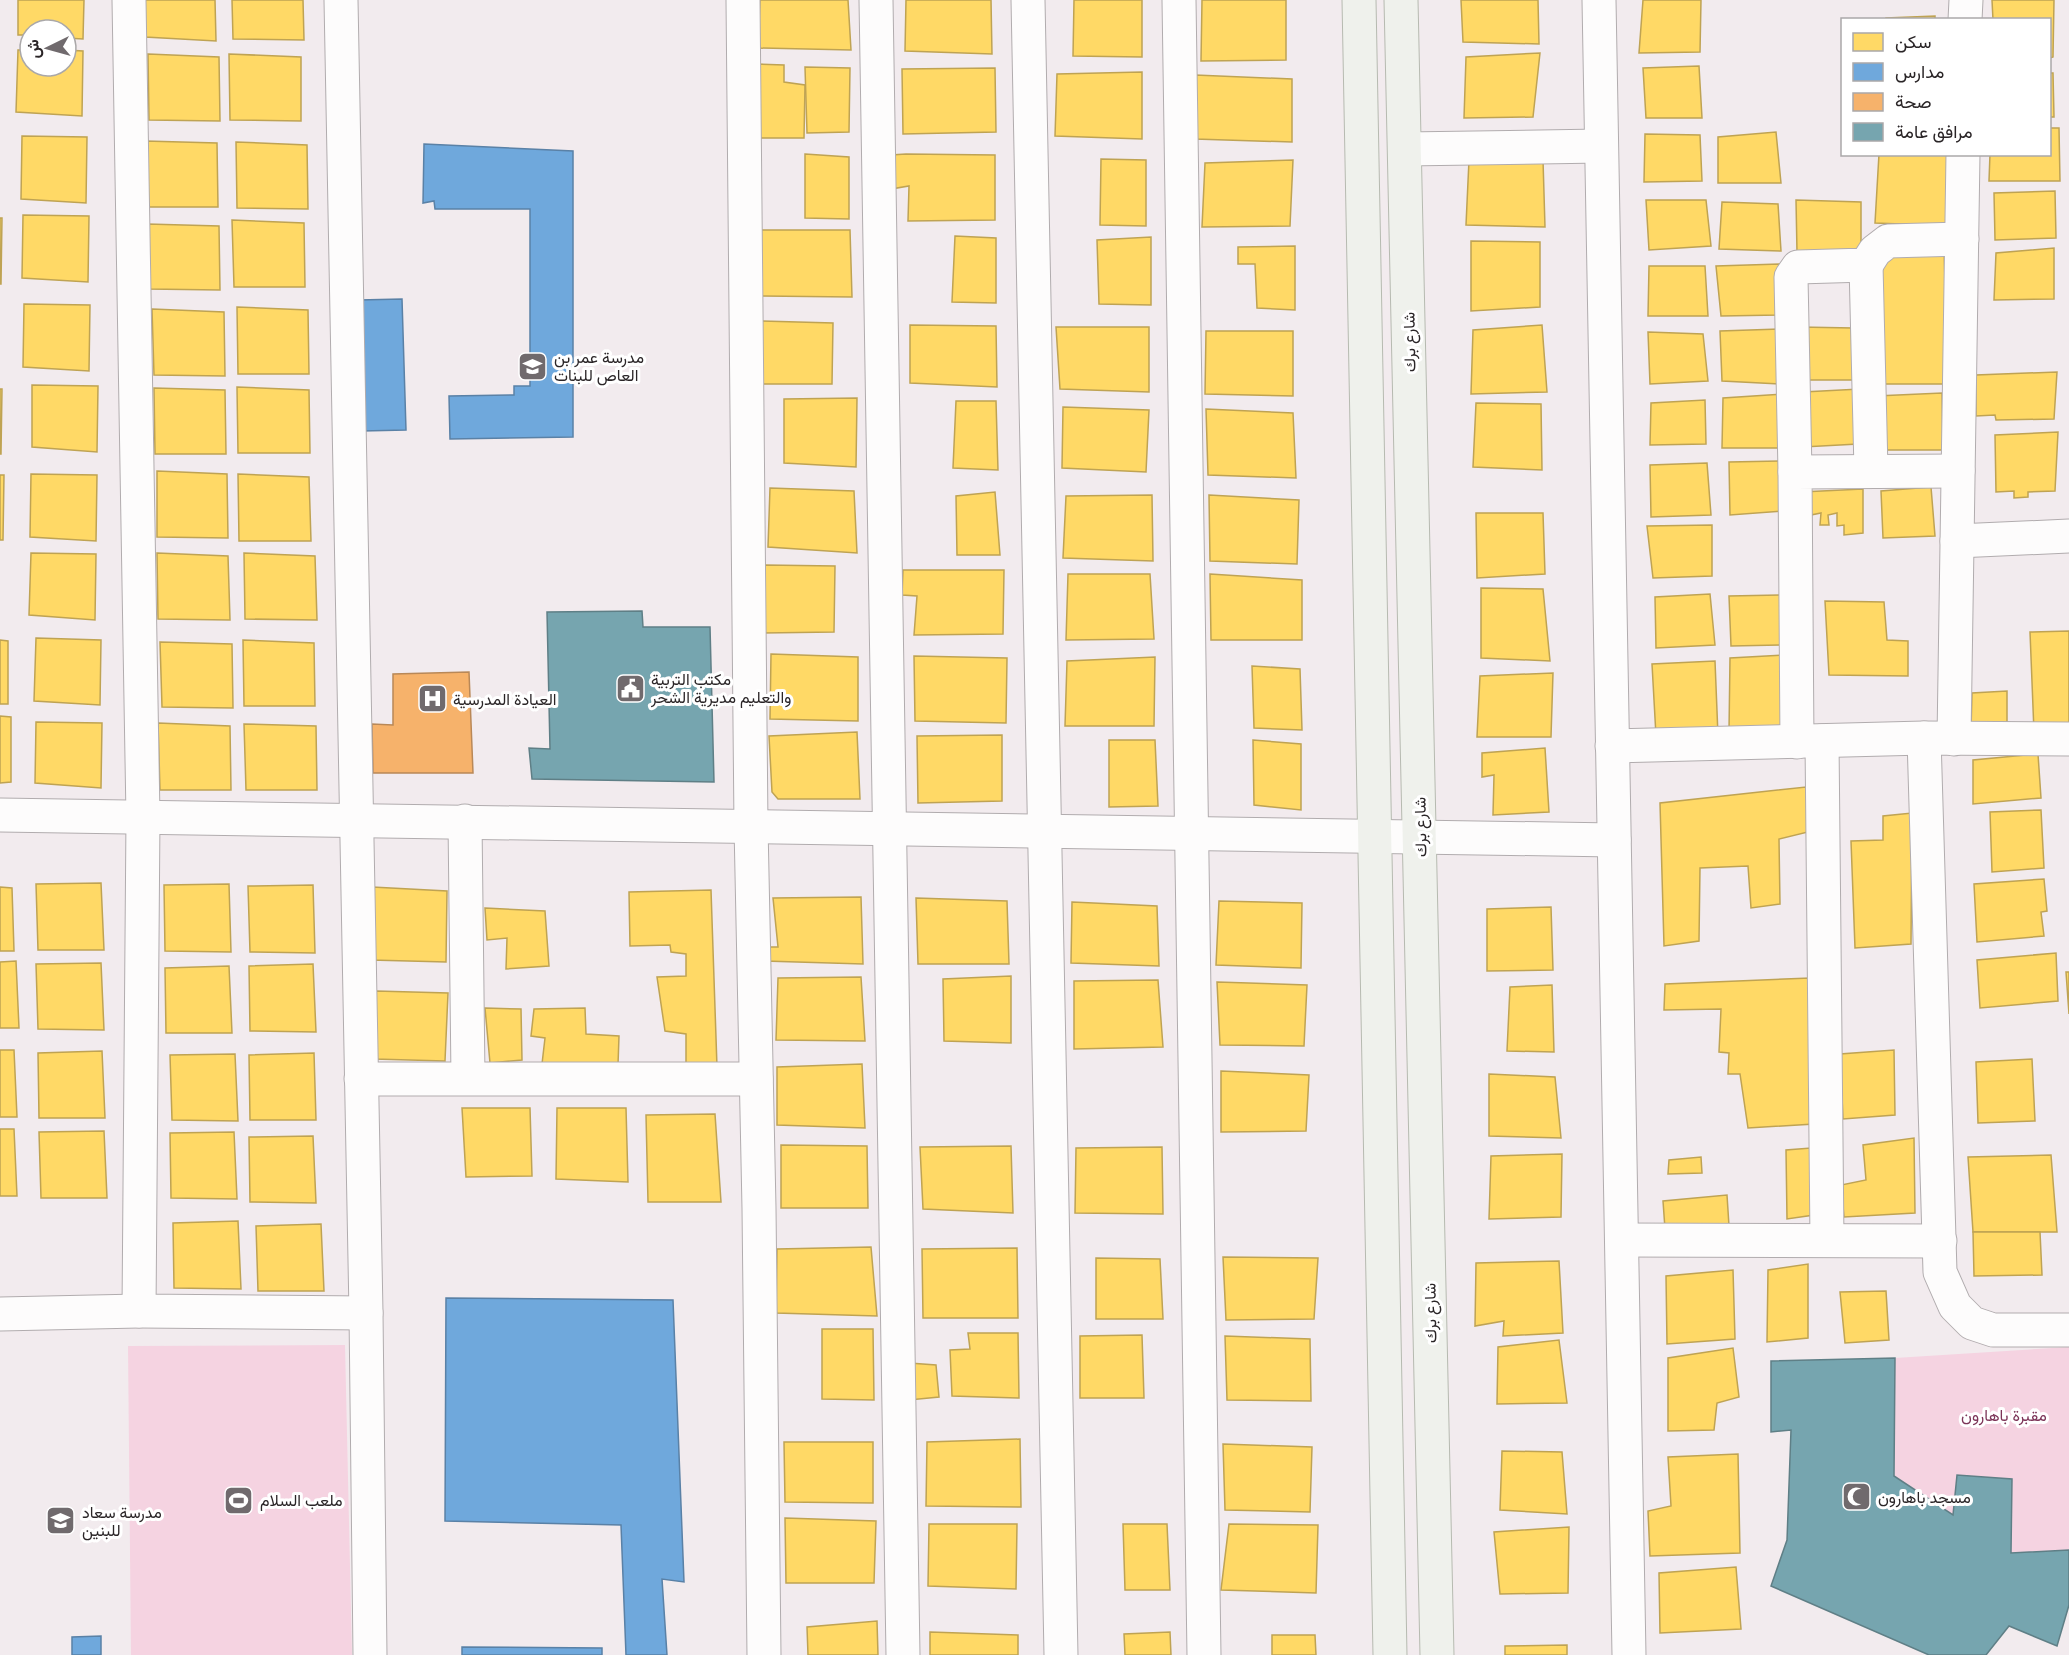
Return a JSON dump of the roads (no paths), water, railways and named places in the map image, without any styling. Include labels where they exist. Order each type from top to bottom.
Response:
[{"type":"main road","points":[[1359,0],[1390,1655]]},
{"type":"main road","name":"شارع برك","points":[[1401,0],[1437,1655]]},
{"type":"street","points":[[129,0],[143,817],[139,1311]]},
{"type":"street","points":[[341,0],[362,1079],[370,1655]]},
{"type":"street","points":[[743,0],[751,826],[764,1655]]},
{"type":"street","points":[[876,0],[903,1655]]},
{"type":"street","points":[[1028,0],[1061,1655]]},
{"type":"street","points":[[1179,0],[1204,1655]]},
{"type":"street","points":[[1599,0],[1629,1655]]},
{"type":"street","points":[[1965,0],[1965,18]]},
{"type":"street","points":[[1405,149],[1601,146]]},
{"type":"street","points":[[1963,156],[1957,541],[1939,738],[1940,1272],[1955,1306],[1972,1323],[1993,1330],[2069,1330]]},
{"type":"street","points":[[1871,470],[1866,265],[1875,251],[1888,241],[1962,239]]},
{"type":"street","points":[[1827,1240],[1810,741],[1795,472],[1791,277],[1798,267],[1866,265]]},
{"type":"street","points":[[1795,472],[1958,471]]},
{"type":"street","points":[[1957,541],[2069,536]]},
{"type":"street","points":[[1612,746],[1939,738],[2069,738]]},
{"type":"street","points":[[0,814],[1614,840]]},
{"type":"street","points":[[465,822],[468,1078]]},
{"type":"street","points":[[362,1079],[756,1079]]},
{"type":"street","points":[[1623,1240],[1940,1241]]},
{"type":"street","points":[[0,1314],[139,1311],[366,1313]]},
{"type":"place","name":"مدرسة عمر بن العاص للبنات","points":[[533,366]]},
{"type":"place","name":"مكتب التربية والتعليم مديرية الشحر","points":[[630,688]]},
{"type":"place","name":"العيادة المدرسية","points":[[432,699]]},
{"type":"place","name":"مسجد باهارون","points":[[1857,1497]]},
{"type":"place","name":"ملعب السلام","points":[[239,1500]]},
{"type":"place","name":"مدرسة سعاد للبنين","points":[[61,1521]]},
{"type":"park label","name":"مقبرة باهارون","points":[[2004,1415]]}]
